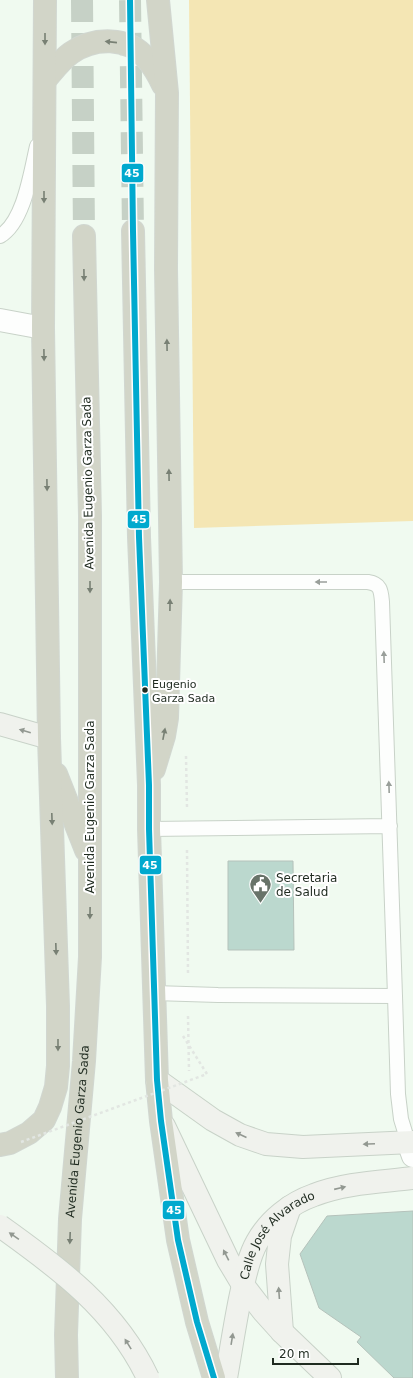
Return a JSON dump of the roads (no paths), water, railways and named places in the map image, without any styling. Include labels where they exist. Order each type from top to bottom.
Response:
[{"type":"highway","points":[[11,1143],[29,1133],[44,1120],[56,1087],[58,1066],[58,1006],[49,738],[43,328],[45,0]]},
{"type":"highway","points":[[149,785],[159,756],[167,718],[171,582],[166,269],[167,93],[158,0]]},
{"type":"highway","points":[[45,80],[71,53],[96,42],[114,41],[137,49],[147,58],[155,69],[167,93]]},
{"type":"highway","points":[[133,231],[139,537],[149,785],[157,1080],[161,1121],[178,1240],[197,1322],[214,1378]]},
{"type":"highway","name":"Avenida Eugenio Garza Sada","points":[[66,1378],[70,1219],[84,1061],[90,957],[90,516],[84,236]]},
{"type":"highway","points":[[50,760],[90,862]]},
{"type":"highway","points":[[58,1006],[90,957]]},
{"type":"street","points":[[0,320],[43,328]]},
{"type":"street","points":[[0,724],[49,738]]},
{"type":"street","points":[[157,1080],[212,1120],[240,1135],[266,1144],[303,1147],[411,1147]]},
{"type":"street","points":[[161,1121],[228,1260],[243,1285],[263,1311],[282,1332],[330,1378]]},
{"type":"street","name":"Calle José Alvarado","points":[[226,1378],[235,1324],[248,1264],[257,1242],[268,1226],[290,1206],[314,1195],[342,1187],[413,1178]]},
{"type":"street","points":[[282,1332],[277,1264],[280,1236],[290,1206]]},
{"type":"street","points":[[0,1226],[45,1258],[81,1288],[125,1339],[148,1378]]},
{"type":"lane","points":[[0,236],[8,230],[17,217],[21,207],[44,119]]},
{"type":"lane","points":[[171,582],[368,582],[374,583],[379,588],[382,602],[398,1094],[401,1119],[411,1147]]},
{"type":"lane","points":[[149,829],[390,826]]},
{"type":"lane","points":[[154,993],[395,996]]},
{"type":"tunnel","points":[[82,0],[84,236]]},
{"type":"tunnel","points":[[130,0],[133,231]]},
{"type":"place","name":"Eugenio Garza Sada","points":[[145,690]]},
{"type":"place","name":"Secretaria de Salud","points":[[261,904]]}]
